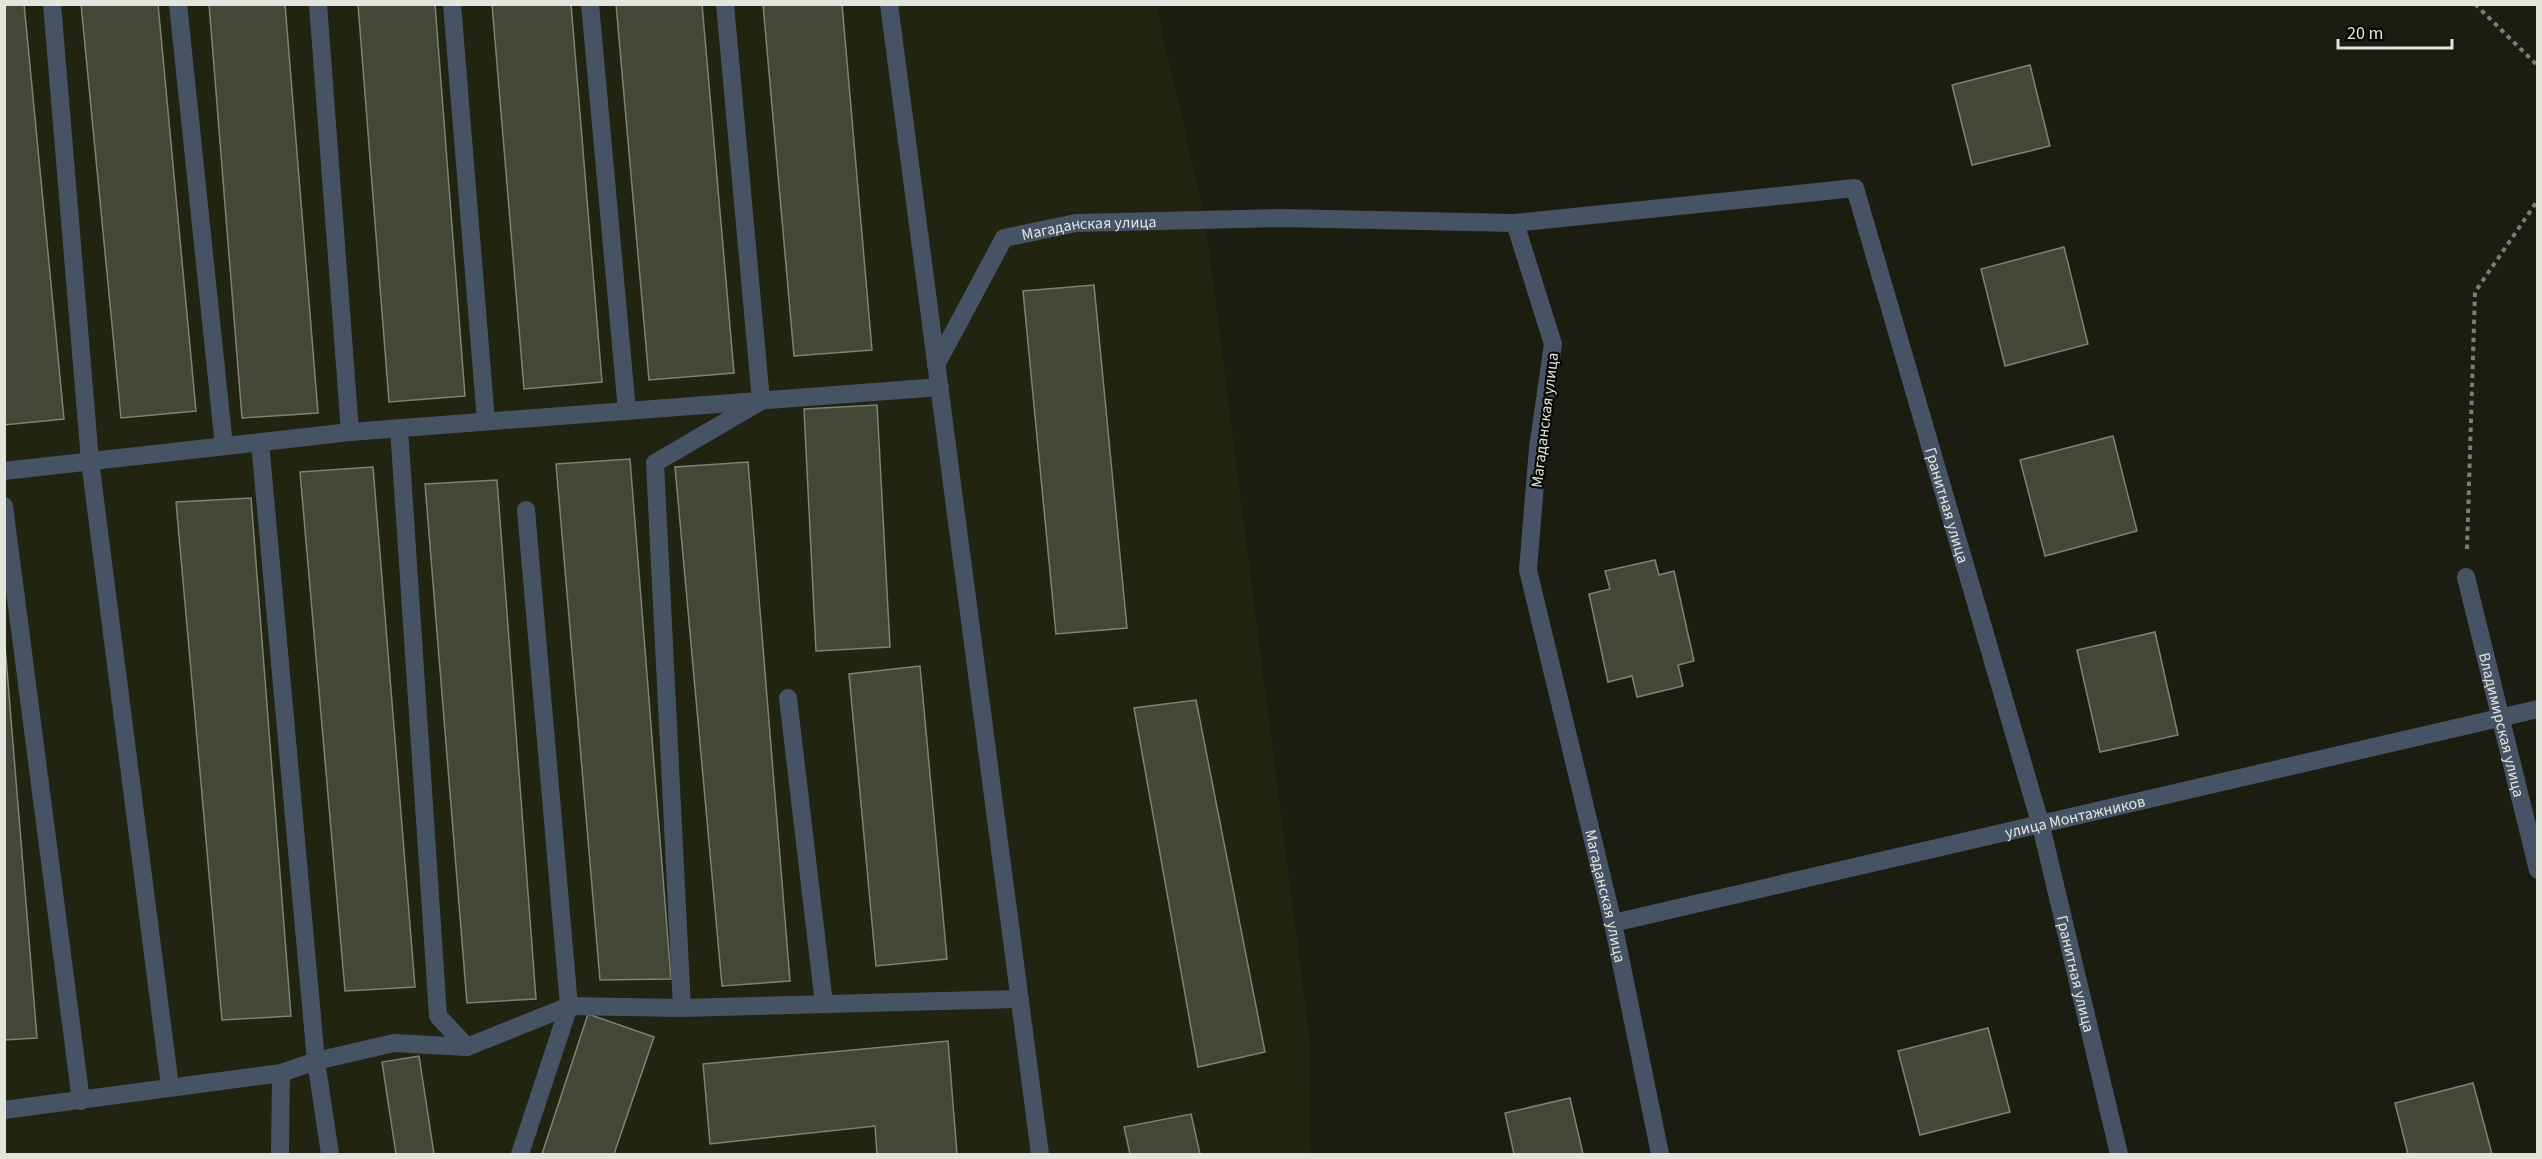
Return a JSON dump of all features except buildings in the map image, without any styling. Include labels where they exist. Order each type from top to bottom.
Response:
[{"type":"street","points":[[52,4],[90,461],[170,1087]]},
{"type":"street","points":[[178,4],[224,446]]},
{"type":"street","points":[[318,4],[350,432]]},
{"type":"street","points":[[452,4],[486,421]]},
{"type":"street","points":[[590,4],[627,411]]},
{"type":"street","points":[[725,4],[761,401]]},
{"type":"street","points":[[889,4],[1040,1155]]},
{"type":"street","name":"Гранитная улица","points":[[1515,223],[1855,188],[2041,826],[2119,1155]]},
{"type":"street","name":"Магаданская улица","points":[[936,365],[1004,238],[1076,224],[1100,223],[1280,218],[1515,223],[1553,344],[1538,448],[1528,570],[1613,923],[1660,1155]]},
{"type":"street","points":[[4,471],[350,432],[940,387]]},
{"type":"street","points":[[682,1008],[655,463],[761,401]]},
{"type":"street","points":[[399,428],[438,1016],[467,1047]]},
{"type":"street","points":[[261,442],[316,1061],[330,1155]]},
{"type":"street","points":[[4,506],[81,1101]]},
{"type":"street","points":[[520,1155],[569,1006],[526,510]]},
{"type":"street","name":"Владимирская улица","points":[[2466,577],[2538,870]]},
{"type":"street","points":[[788,698],[824,1004]]},
{"type":"street","name":"улица Монтажников","points":[[1613,923],[2041,826],[2538,709]]},
{"type":"street","points":[[4,1110],[281,1073],[316,1061],[394,1043],[467,1047],[569,1006],[682,1008],[1020,999]]},
{"type":"street","points":[[279,1155],[281,1073]]},
{"type":"path","points":[[2475,4],[2538,66]]},
{"type":"path","points":[[2466,577],[2475,292],[2538,200]]},
{"type":"shaded area","points":[[5,5],[1156,5],[1205,218],[1310,1042],[1311,1154],[5,1154]]}]
